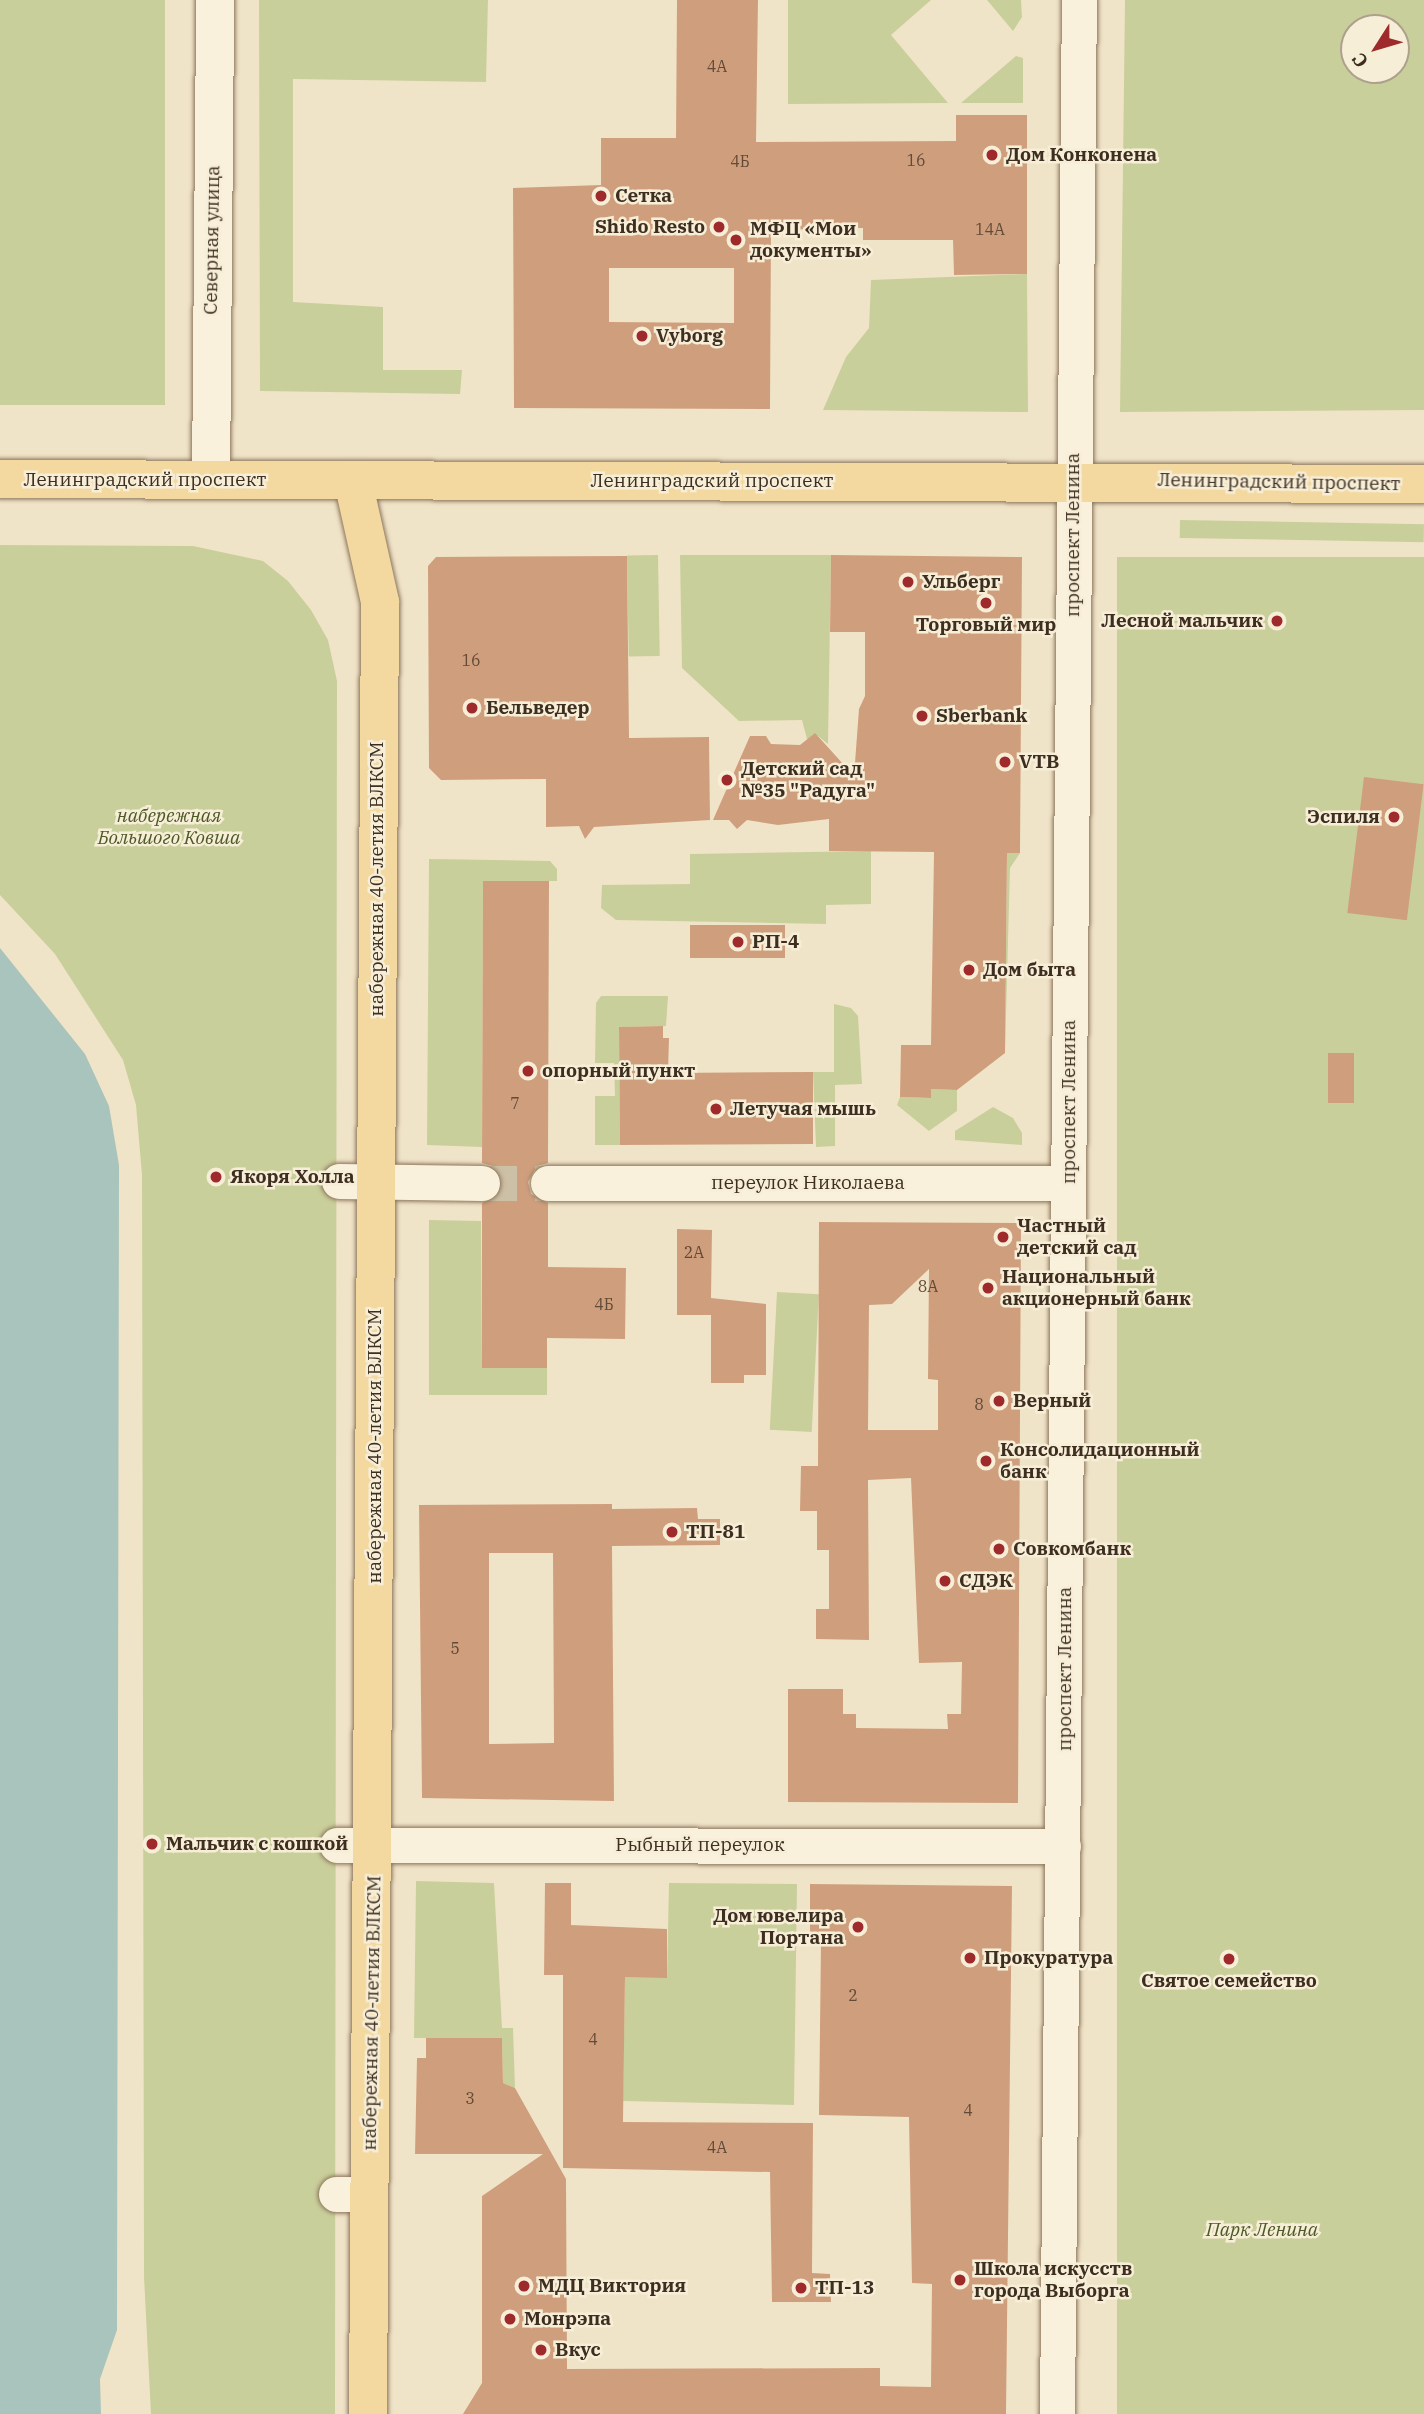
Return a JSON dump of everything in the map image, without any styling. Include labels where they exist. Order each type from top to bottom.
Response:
[{"type":"main road","name":"Северная улица","points":[[211,480],[215,0]]},
{"type":"main road","name":"Ленинградский проспект","points":[[0,479],[1072,480],[1424,484]]},
{"type":"main road","name":"набережная 40-летия ВЛКСМ","points":[[353,481],[380,602],[358,1182],[353,2194],[368,2414]]},
{"type":"street","name":"проспект Ленина","points":[[1057,2414],[1072,480],[1079,0]]},
{"type":"street","points":[[358,1182],[482,1183]]},
{"type":"street","name":"переулок Николаева","points":[[548,1183],[1068,1183]]},
{"type":"street","name":"Рыбный переулок","points":[[355,1845],[1063,1846]]},
{"type":"green space","points":[[0,0],[165,0],[165,405],[0,405]]},
{"type":"green space","points":[[259,0],[488,0],[486,82],[293,79],[293,302],[383,307],[383,370],[462,370],[460,394],[260,391]]},
{"type":"green space","points":[[788,0],[931,0],[891,35],[948,103],[788,104]]},
{"type":"green space","points":[[987,0],[1021,0],[1022,17],[1013,31]]},
{"type":"green space","points":[[1125,0],[1424,0],[1424,410],[1120,412]]},
{"type":"green space","points":[[1016,56],[1023,58],[1023,103],[961,103]]},
{"type":"green space","points":[[1027,274],[1028,412],[823,410],[846,357],[869,328],[871,280]]},
{"type":"green space","points":[[1180,520],[1424,524],[1424,542],[1180,538]]},
{"type":"green space","name":"набережная Большого Ковша","points":[[0,545],[193,546],[263,561],[288,581],[311,610],[328,640],[337,681],[335,2414],[151,2414],[144,2277],[142,1175],[136,1105],[123,1060],[55,954],[0,895]]},
{"type":"green space","points":[[658,555],[660,656],[629,657],[627,556]]},
{"type":"green space","points":[[680,555],[831,555],[828,744],[818,736],[807,739],[802,720],[739,721],[682,668]]},
{"type":"green space","name":"Парк Ленина","points":[[1117,557],[1424,557],[1424,2414],[1117,2414]]},
{"type":"green space","points":[[871,851],[871,904],[826,905],[826,924],[616,920],[601,908],[602,885],[690,884],[690,854]]},
{"type":"green space","points":[[1007,853],[1020,853],[1010,868],[1005,1053]]},
{"type":"green space","points":[[429,859],[550,861],[557,869],[557,881],[483,881],[482,1147],[427,1145]]},
{"type":"green space","points":[[601,996],[668,996],[666,1026],[619,1027],[620,1145],[595,1145],[595,1096],[615,1096],[614,1063],[595,1063],[596,1003]]},
{"type":"green space","points":[[834,1004],[851,1008],[858,1016],[862,1084],[835,1085],[835,1146],[816,1147],[813,1072],[834,1072]]},
{"type":"green space","points":[[931,1089],[957,1090],[957,1111],[929,1131],[897,1105],[900,1097],[930,1098]]},
{"type":"green space","points":[[993,1107],[1013,1118],[1022,1133],[1022,1145],[955,1140],[955,1131]]},
{"type":"green space","points":[[429,1220],[481,1221],[482,1368],[547,1368],[547,1395],[429,1395]]},
{"type":"green space","points":[[777,1292],[819,1294],[812,1432],[770,1430]]},
{"type":"green space","points":[[416,1881],[494,1883],[502,2028],[513,2028],[515,2088],[503,2083],[502,2038],[414,2038]]},
{"type":"green space","points":[[669,1883],[797,1884],[794,2105],[623,2101],[625,1977],[667,1977]]},
{"type":"water","points":[[0,948],[85,1054],[109,1106],[119,1165],[117,2330],[100,2379],[101,2414],[0,2414]]},
{"type":"building","points":[[677,0],[758,0],[756,142],[956,141],[956,115],[1027,115],[1027,274],[954,275],[953,240],[863,240],[863,228],[771,230],[770,409],[514,408],[513,188],[601,185],[601,138],[676,138]],"holes":[[[609,268],[734,268],[734,323],[609,322]]]},
{"type":"building","points":[[831,555],[1022,557],[1020,853],[1007,853],[1005,1053],[957,1090],[931,1089],[931,1098],[900,1097],[901,1045],[931,1045],[934,852],[829,851],[829,819],[778,825],[747,820],[737,829],[729,820],[713,820],[750,736],[766,736],[771,744],[800,745],[815,733],[854,776],[859,709],[865,696],[865,632],[830,632]]},
{"type":"building","points":[[627,556],[629,738],[709,737],[710,820],[594,827],[585,839],[579,826],[546,827],[546,779],[441,780],[429,768],[428,566],[436,557]]},
{"type":"building","name":"Эспиля","points":[[1364,777],[1424,784],[1407,920],[1347,913]]},
{"type":"building","points":[[483,881],[549,881],[548,1163],[537,1166],[528,1182],[531,1194],[548,1203],[548,1267],[626,1268],[625,1339],[547,1338],[547,1368],[482,1368],[482,1203],[499,1194],[502,1183],[493,1166],[482,1163]]},
{"type":"building","name":"РП-4","points":[[690,925],[785,925],[785,958],[690,958]]},
{"type":"building","name":"Летучая мышь","points":[[663,1026],[663,1038],[669,1038],[668,1073],[813,1072],[813,1144],[620,1145],[619,1027]]},
{"type":"building","points":[[1328,1053],[1354,1053],[1354,1103],[1328,1103]]},
{"type":"building","points":[[819,1222],[1021,1223],[1018,1803],[788,1802],[788,1689],[843,1689],[843,1714],[856,1714],[856,1728],[948,1729],[947,1714],[961,1714],[962,1662],[919,1663],[911,1478],[868,1480],[869,1640],[816,1639],[816,1609],[829,1609],[829,1550],[817,1550],[817,1511],[800,1511],[801,1466],[818,1466]],"holes":[[[929,1269],[928,1379],[938,1380],[938,1430],[868,1430],[869,1305],[892,1304]]]},
{"type":"building","points":[[677,1229],[712,1230],[711,1298],[766,1304],[766,1375],[744,1375],[744,1383],[711,1383],[711,1315],[677,1315]]},
{"type":"building","points":[[612,1504],[612,1509],[697,1508],[698,1519],[720,1519],[720,1545],[612,1546],[614,1801],[422,1798],[419,1505]],"holes":[[[489,1553],[553,1553],[554,1743],[489,1744]]]},
{"type":"building","points":[[545,1883],[571,1883],[571,1925],[667,1929],[667,1978],[625,1977],[623,2122],[813,2123],[812,2273],[830,2274],[831,2302],[772,2302],[770,2172],[563,2168],[563,1975],[544,1975]]},
{"type":"building","points":[[810,1884],[1012,1886],[1006,2414],[463,2414],[482,2383],[482,2196],[543,2154],[415,2154],[417,2058],[426,2058],[426,2038],[502,2038],[503,2083],[515,2088],[566,2179],[567,2369],[880,2368],[880,2386],[931,2387],[932,2284],[912,2283],[909,2117],[819,2115],[821,1942],[810,1942]]},
{"type":"tunnel","points":[[482,1183],[548,1183]]},
{"type":"place","name":"Дом Конконена","points":[[992,155]]},
{"type":"place","name":"Сетка","points":[[601,196]]},
{"type":"place","name":"Shido Resto","points":[[719,227]]},
{"type":"place","name":"МФЦ «Мои документы»","points":[[736,240]]},
{"type":"place","name":"Vyborg","points":[[642,336]]},
{"type":"place","name":"Ульберг","points":[[908,582]]},
{"type":"place","name":"Торговый мир","points":[[986,603]]},
{"type":"place","name":"Лесной мальчик","points":[[1277,621]]},
{"type":"place","name":"Бельведер","points":[[472,708]]},
{"type":"place","name":"Sberbank","points":[[922,716]]},
{"type":"place","name":"VTB","points":[[1005,762]]},
{"type":"place","name":"Детский сад №35 \"Радуга\"","points":[[727,780]]},
{"type":"place","name":"Эспиля","points":[[1394,817]]},
{"type":"place","name":"РП-4","points":[[738,942]]},
{"type":"place","name":"Дом быта","points":[[969,970]]},
{"type":"place","name":"опорный пункт","points":[[528,1071]]},
{"type":"place","name":"Летучая мышь","points":[[716,1109]]},
{"type":"place","name":"Якоря Холла","points":[[216,1177]]},
{"type":"place","name":"Частный детский сад","points":[[1003,1237]]},
{"type":"place","name":"Национальный акционерный банк","points":[[988,1288]]},
{"type":"place","name":"Верный","points":[[999,1401]]},
{"type":"place","name":"Консолидационный банк","points":[[986,1461]]},
{"type":"place","name":"ТП-81","points":[[672,1532]]},
{"type":"place","name":"Совкомбанк","points":[[999,1549]]},
{"type":"place","name":"СДЭК","points":[[945,1581]]},
{"type":"place","name":"Мальчик с кошкой","points":[[152,1844]]},
{"type":"place","name":"Дом ювелира Портана","points":[[858,1927]]},
{"type":"place","name":"Прокуратура","points":[[970,1958]]},
{"type":"place","name":"Святое семейство","points":[[1229,1959]]},
{"type":"place","name":"Школа искусств города Выборга","points":[[960,2280]]},
{"type":"place","name":"МДЦ Виктория","points":[[524,2286]]},
{"type":"place","name":"ТП-13","points":[[801,2288]]},
{"type":"place","name":"Монрэпа","points":[[510,2319]]},
{"type":"place","name":"Вкус","points":[[541,2350]]}]
